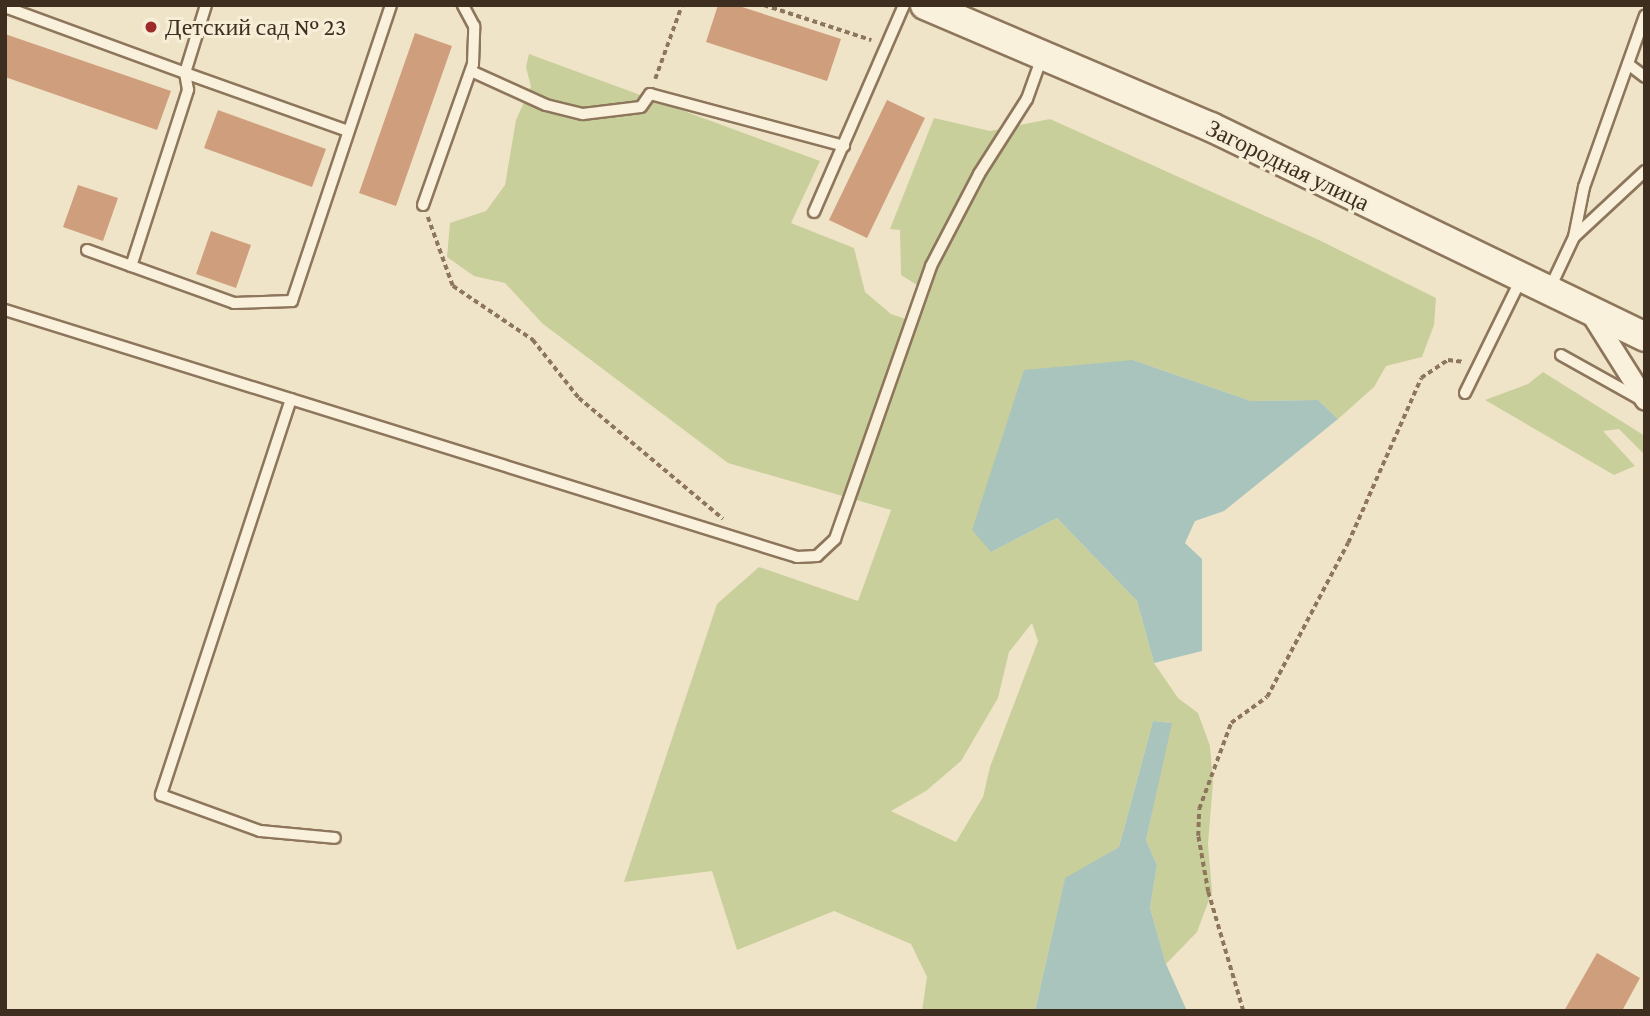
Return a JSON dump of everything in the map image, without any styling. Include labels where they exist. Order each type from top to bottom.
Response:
[{"type":"main road","name":"Загородная улица","points":[[925,5],[1044,53],[1211,127],[1645,337]]},
{"type":"street","points":[[1588,311],[1645,401]]},
{"type":"lane","points":[[131,266],[188,90],[185,73],[206,5]]},
{"type":"lane","points":[[87,250],[234,303],[292,301],[391,5]]},
{"type":"lane","points":[[424,205],[471,71],[474,26],[463,5]]},
{"type":"lane","points":[[814,212],[889,46],[904,5]]},
{"type":"lane","points":[[5,7],[348,131]]},
{"type":"lane","points":[[1549,292],[1574,237],[1584,187],[1645,16]]},
{"type":"lane","points":[[5,310],[797,557],[817,556],[835,539],[931,266],[979,174],[1027,99],[1044,53]]},
{"type":"lane","points":[[1628,64],[1645,76]]},
{"type":"lane","points":[[471,71],[546,105],[583,114],[641,107],[650,94],[844,146]]},
{"type":"lane","points":[[1574,237],[1645,170]]},
{"type":"lane","points":[[1465,393],[1477,363],[1521,279]]},
{"type":"lane","points":[[1561,355],[1645,401]]},
{"type":"lane","points":[[291,399],[161,795],[260,831],[335,838]]},
{"type":"path","points":[[650,94],[682,5]]},
{"type":"path","points":[[764,5],[889,46]]},
{"type":"path","points":[[424,205],[453,286],[533,340],[579,398],[720,512],[732,537]]},
{"type":"path","points":[[1243,1011],[1208,892],[1198,836],[1199,809],[1225,735],[1239,715],[1267,697],[1348,542],[1421,378],[1448,360],[1477,363]]},
{"type":"green space","points":[[529,54],[820,161],[791,223],[854,248],[865,292],[891,314],[917,323],[930,293],[901,275],[900,230],[890,229],[934,118],[990,131],[1050,119],[1321,241],[1436,298],[1434,325],[1422,357],[1386,366],[1374,387],[1338,419],[1318,400],[1251,401],[1133,360],[991,552],[1057,518],[1137,601],[1154,663],[1178,698],[1198,713],[1210,746],[1213,782],[1208,844],[1212,892],[1197,932],[1166,964],[1150,908],[1157,865],[1146,840],[1171,723],[1153,721],[1119,847],[1065,879],[1035,1011],[922,1011],[927,977],[911,944],[834,911],[737,950],[712,871],[624,882],[717,604],[759,567],[858,601],[891,510],[728,463],[543,324],[505,283],[474,276],[447,257],[450,223],[486,211],[505,185],[516,120],[531,87],[526,67]],"holes":[[[1032,623],[1038,641],[990,767],[983,797],[956,842],[891,811],[926,791],[961,761],[998,698],[1009,652]]]},
{"type":"green space","points":[[1543,372],[1645,436],[1645,455],[1619,429],[1603,431],[1635,466],[1614,475],[1485,400],[1528,384]]},
{"type":"water","points":[[1133,360],[1251,401],[1318,400],[1338,419],[1224,511],[1195,521],[1185,543],[1202,559],[1202,651],[1154,663],[1137,601],[1057,518],[991,552],[972,530],[1024,370]]},
{"type":"water","points":[[1153,721],[1172,723],[1146,840],[1157,865],[1150,908],[1166,964],[1187,1011],[1035,1011],[1065,878],[1119,847]]},
{"type":"building","points":[[718,5],[736,5],[841,39],[827,81],[706,42]]},
{"type":"building","points":[[415,33],[452,46],[396,206],[359,193]]},
{"type":"building","points":[[5,34],[171,91],[157,130],[5,77]]},
{"type":"building","points":[[887,100],[925,118],[867,238],[829,220]]},
{"type":"building","points":[[218,110],[326,149],[312,187],[204,148]]},
{"type":"building","points":[[78,185],[118,198],[103,241],[63,227]]},
{"type":"building","points":[[211,231],[251,245],[236,288],[196,274]]},
{"type":"building","points":[[1597,953],[1640,978],[1622,1011],[1564,1011]]},
{"type":"place","name":"Детский сад № 23","points":[[151,27]]}]
